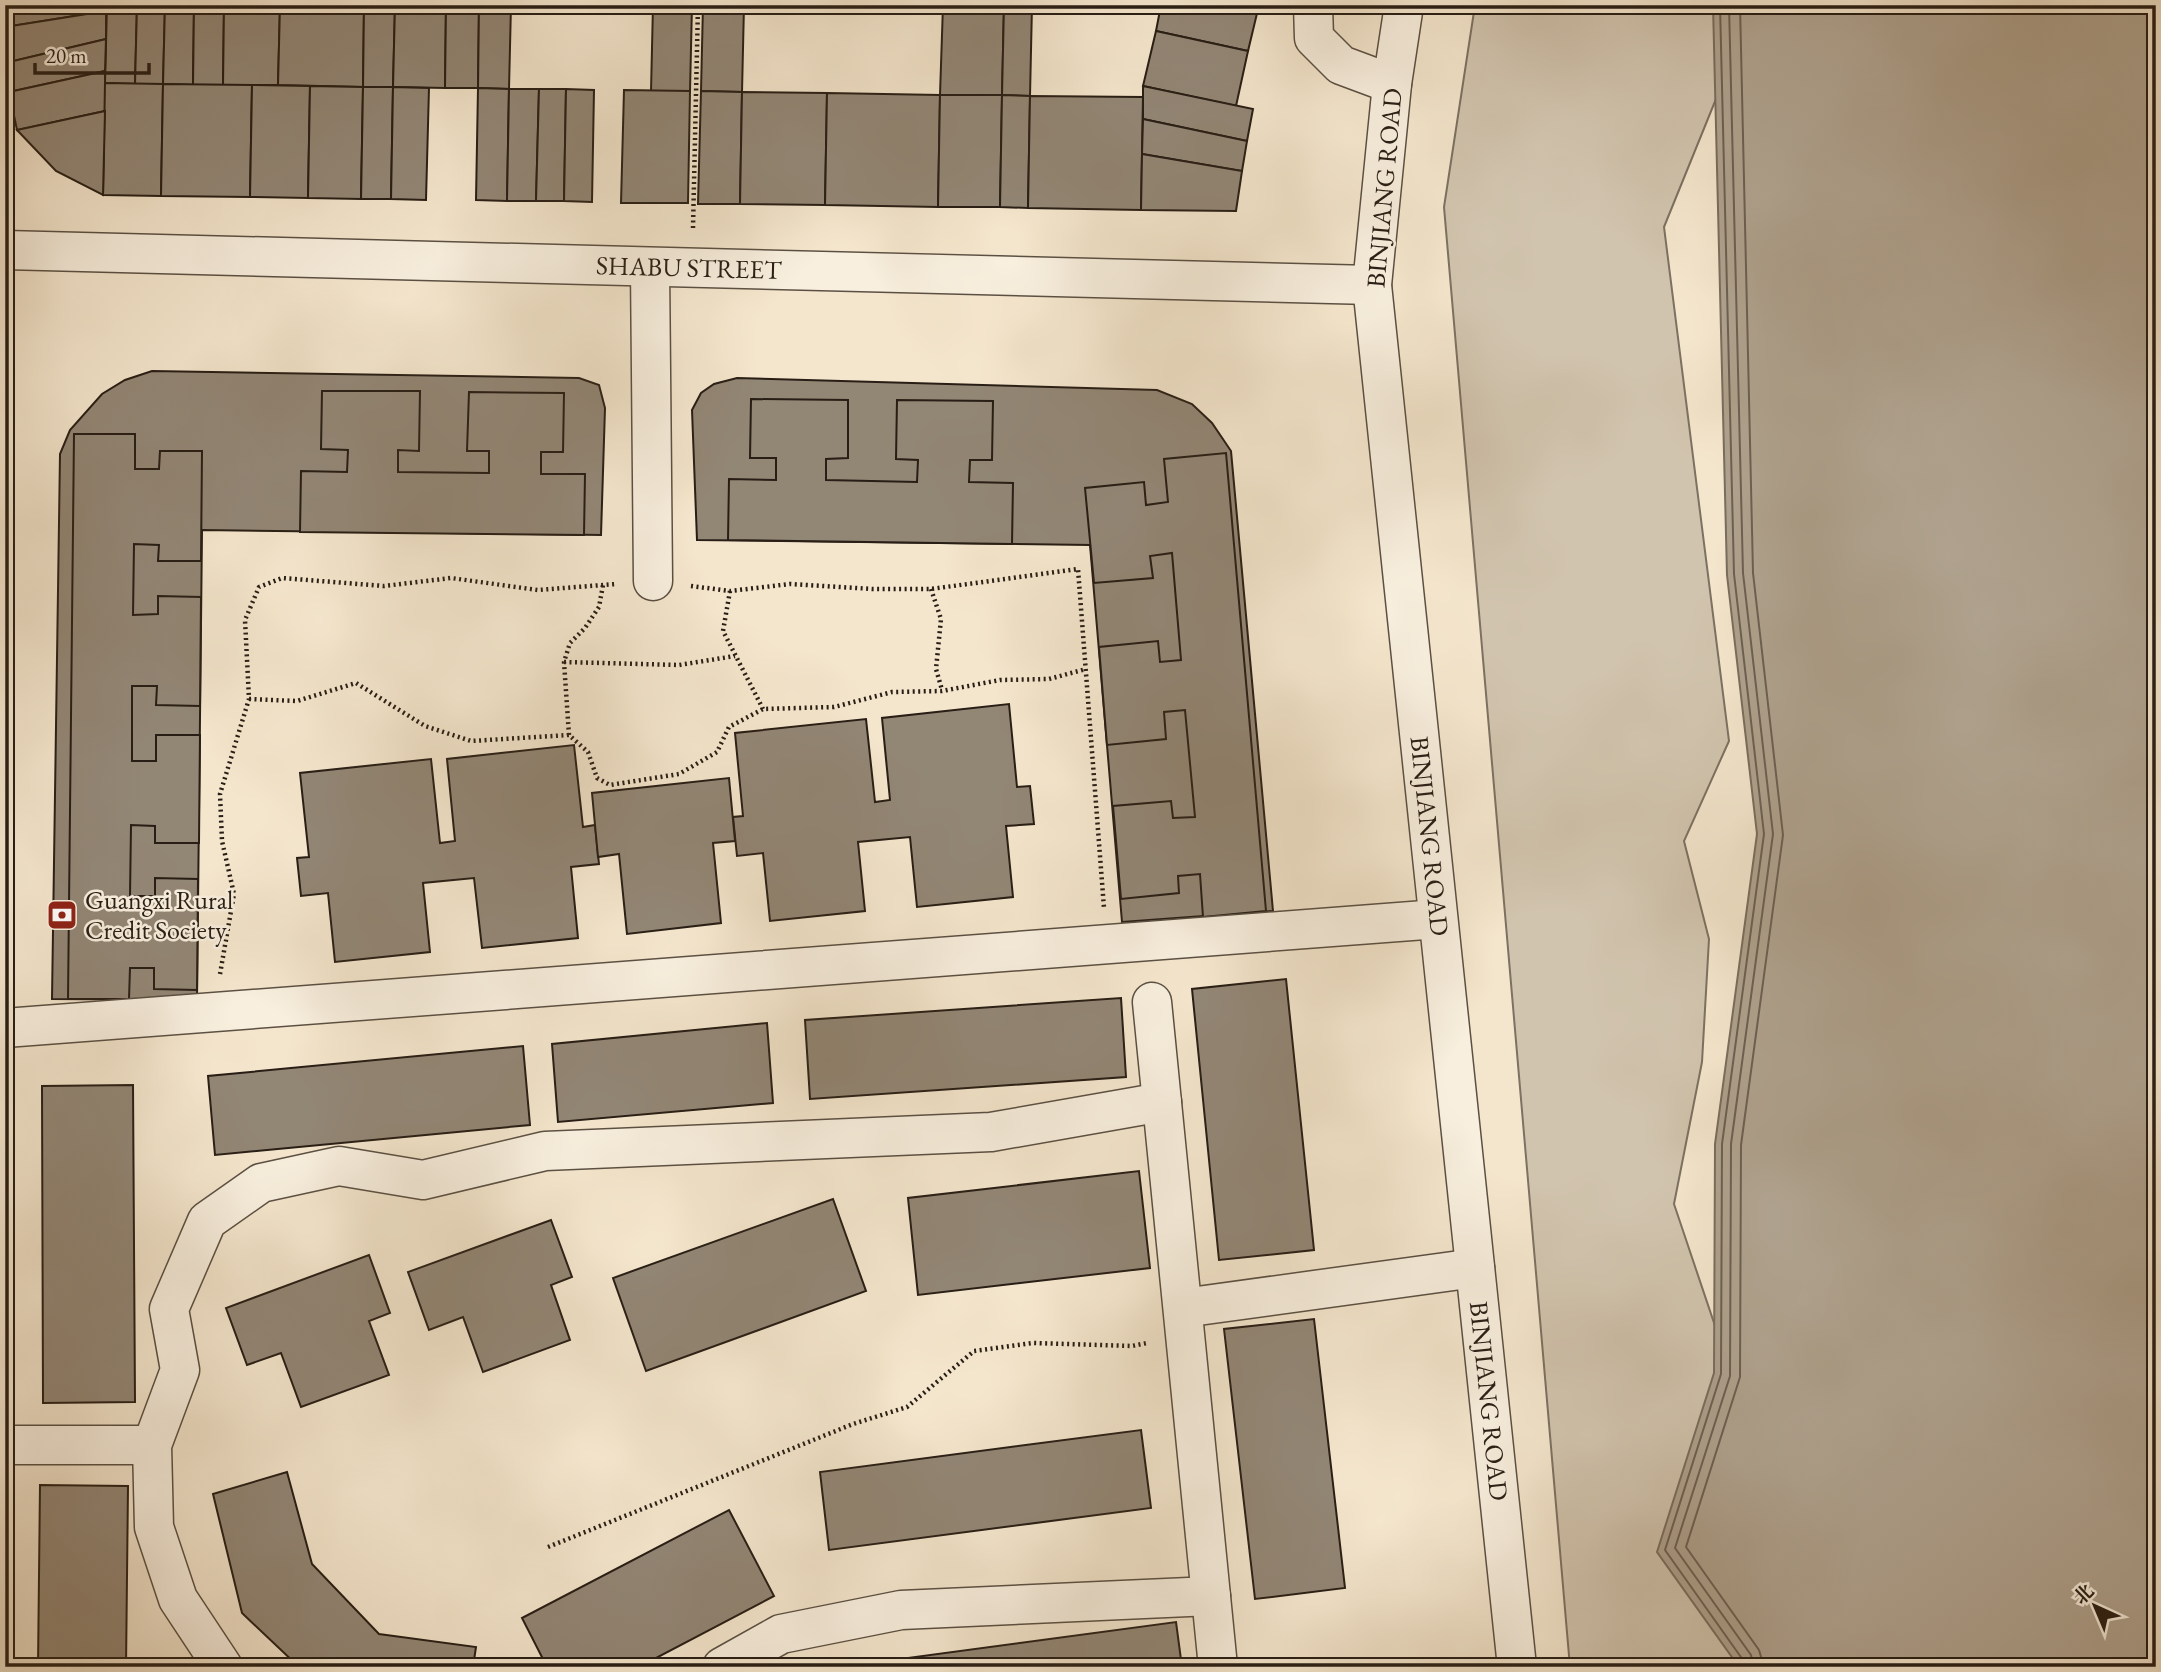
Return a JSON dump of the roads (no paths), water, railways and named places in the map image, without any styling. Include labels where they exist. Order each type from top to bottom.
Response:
[{"type":"street","points":[[1313,5],[1314,38],[1341,65],[1392,84]]},
{"type":"street","name":"BINJIANG ROAD","points":[[1404,5],[1392,84],[1373,285],[1517,1667]]},
{"type":"street","name":"SHABU STREET","points":[[5,250],[1373,285]]},
{"type":"street","points":[[650,267],[653,581]]},
{"type":"street","points":[[5,1028],[1438,919]]},
{"type":"street","points":[[1152,1002],[1218,1667]]},
{"type":"street","points":[[223,1667],[178,1599],[155,1527],[152,1445],[180,1370],[169,1310],[207,1221],[261,1183],[339,1166],[423,1180],[545,1151],[991,1132],[1162,1102]]},
{"type":"street","points":[[1184,1323],[1475,1268]]},
{"type":"street","points":[[5,1445],[152,1445]]},
{"type":"street","points":[[722,1667],[781,1634],[901,1610],[1211,1596]]},
{"type":"water","points":[[1713,5],[2156,5],[2156,1667],[1739,1667],[1657,1552],[1714,1373],[1715,1144],[1757,834],[1727,575]]},
{"type":"place","name":"Guangxi Rural Credit Society","points":[[62,915]]}]
